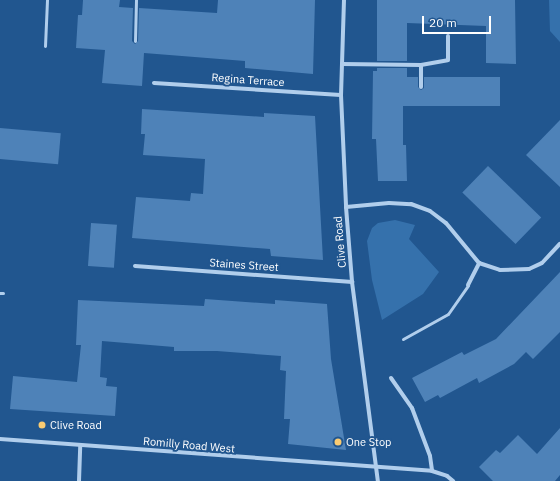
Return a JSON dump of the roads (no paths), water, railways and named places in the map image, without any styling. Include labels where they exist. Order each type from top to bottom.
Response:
[{"type":"street","name":"Clive Road","points":[[344,0],[341,96],[346,207],[352,282],[378,481]]},
{"type":"street","points":[[342,64],[421,65],[448,60],[448,36]]},
{"type":"street","points":[[421,65],[421,86]]},
{"type":"street","name":"Regina Terrace","points":[[154,83],[341,96]]},
{"type":"street","points":[[346,207],[389,203],[411,204],[430,211],[446,223],[479,263],[500,270],[529,269],[542,263],[560,244]]},
{"type":"street","points":[[468,285],[479,263]]},
{"type":"street","name":"Staines Street","points":[[135,266],[352,282]]},
{"type":"street","points":[[391,378],[412,408],[430,456],[432,471]]},
{"type":"street","name":"Romilly Road West","points":[[0,439],[377,469],[432,471],[447,476],[454,481]]},
{"type":"street","points":[[79,481],[80,446]]},
{"type":"lane","points":[[45,46],[47,0]]},
{"type":"lane","points":[[135,41],[136,0]]},
{"type":"lane","points":[[403,339],[448,314],[468,285]]},
{"type":"place","name":"Clive Road","points":[[42,425]]},
{"type":"place","name":"One Stop","points":[[338,442]]}]
